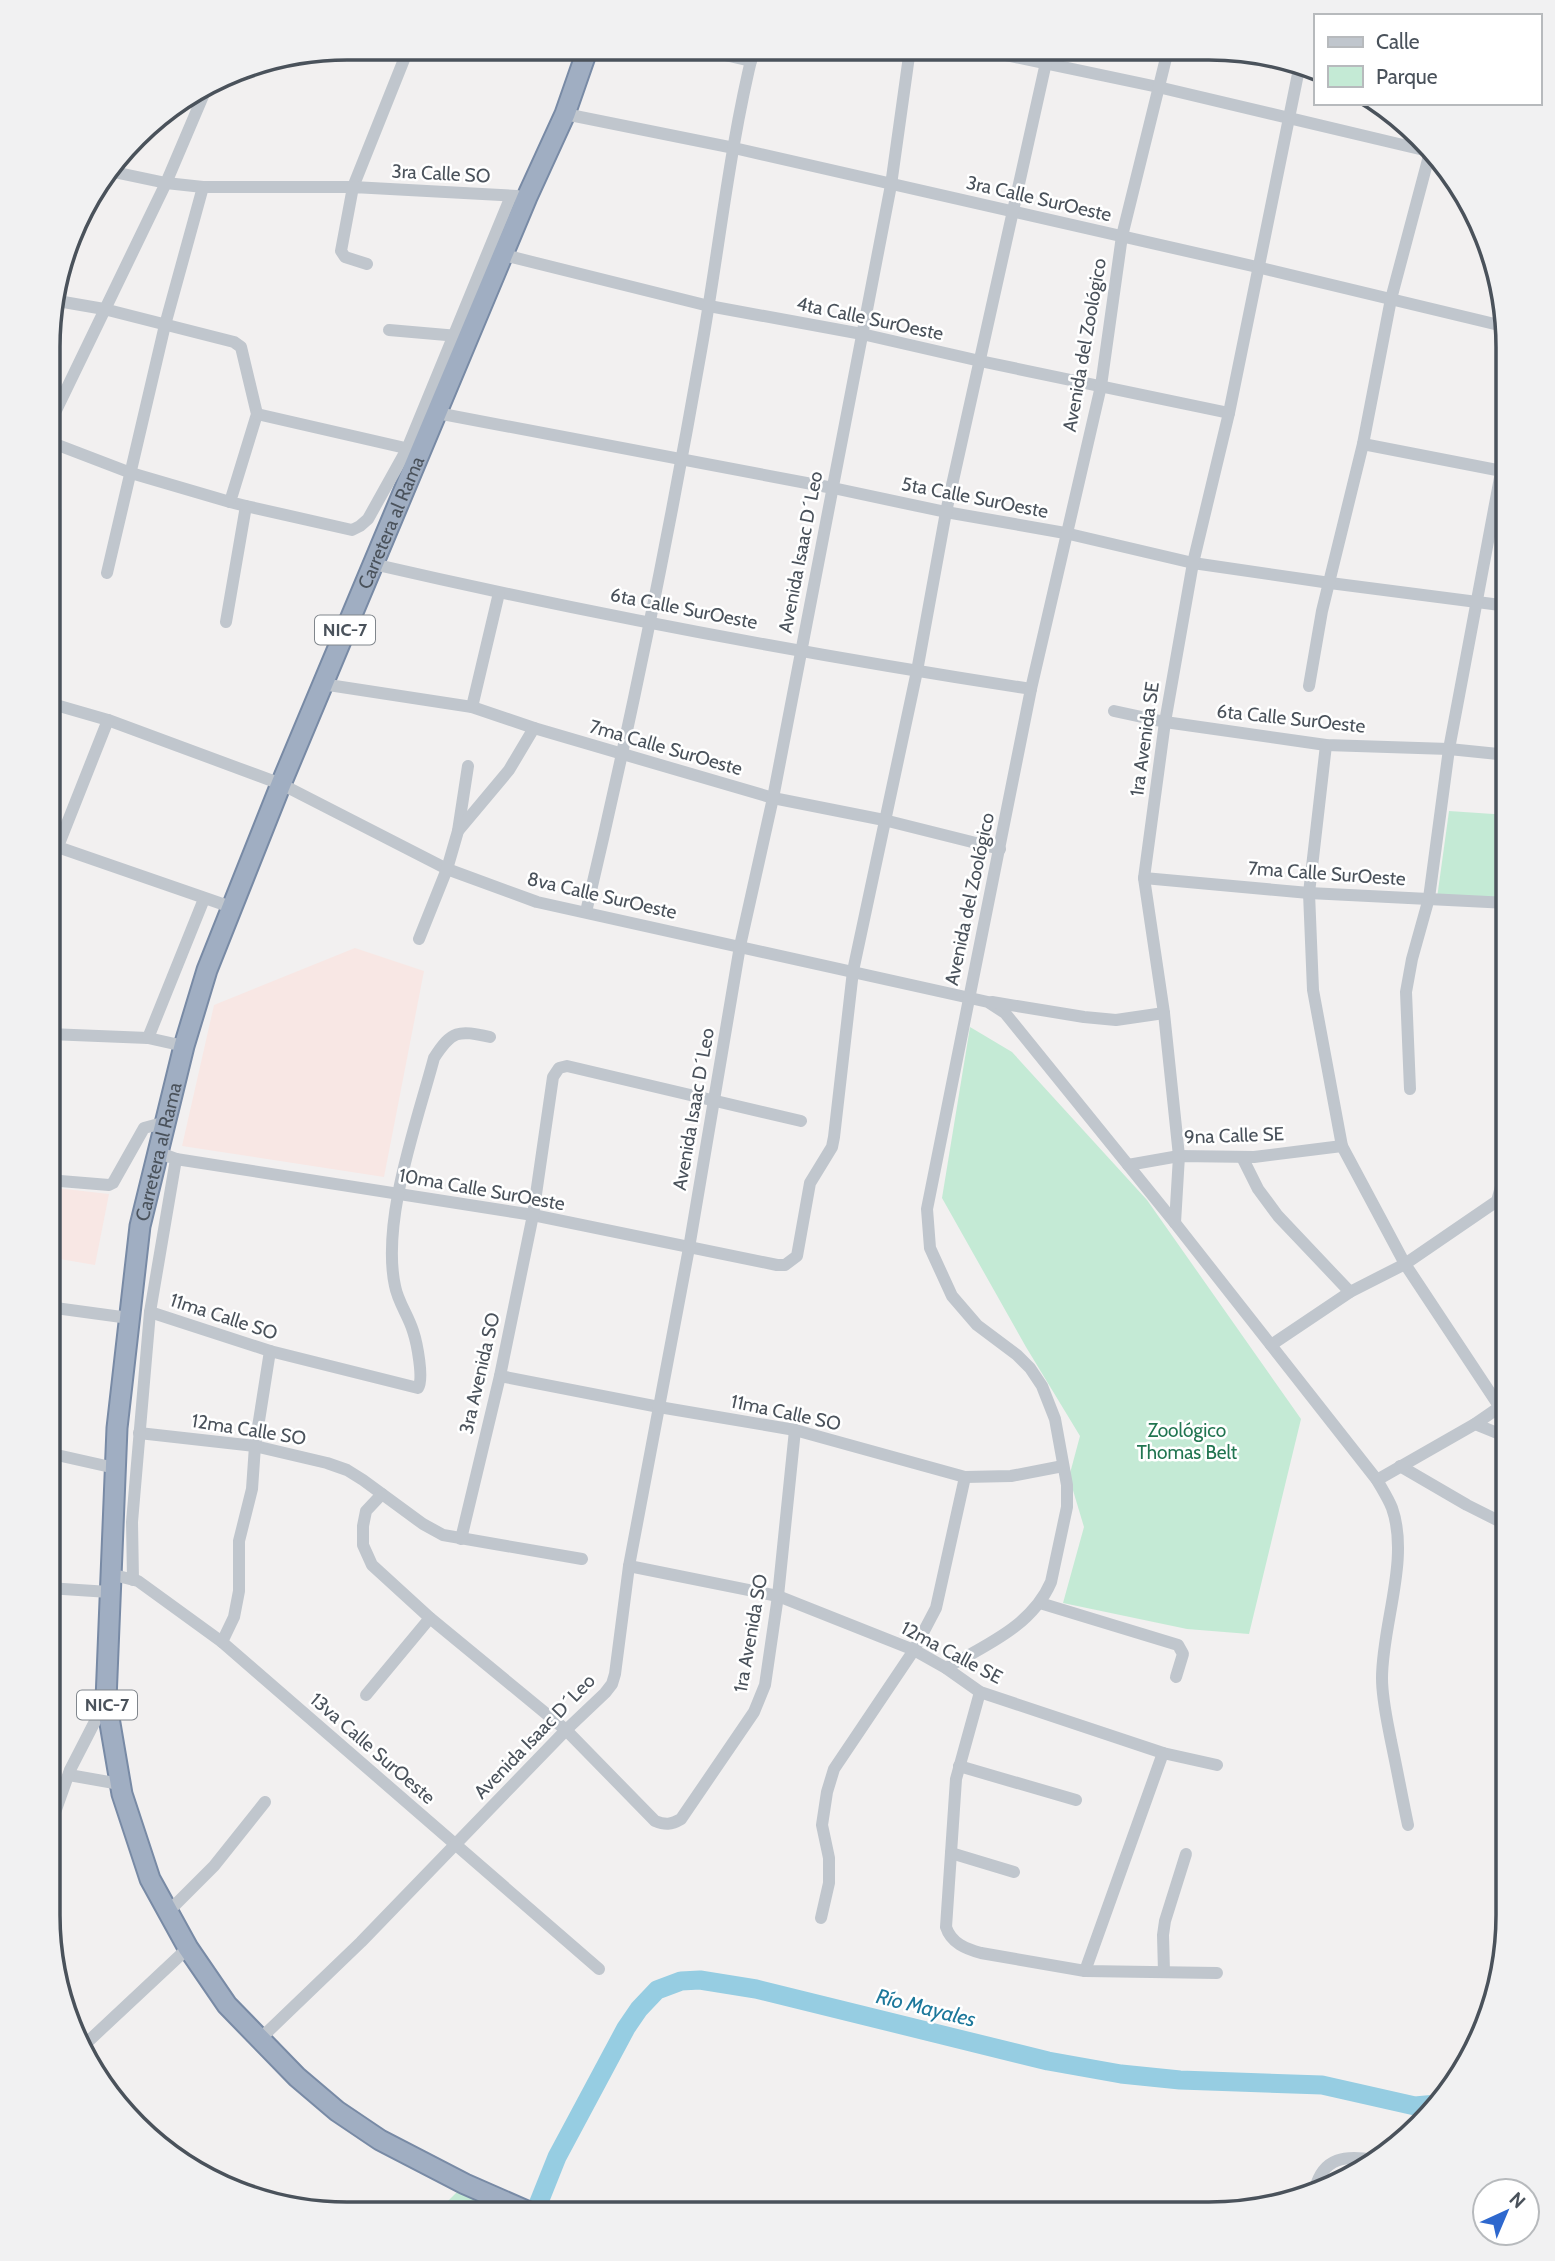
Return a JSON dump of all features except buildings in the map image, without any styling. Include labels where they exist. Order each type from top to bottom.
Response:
[{"type":"highway","name":"Carretera al Rama","points":[[506,2202],[380,2140],[348,2118],[297,2077],[259,2040],[227,2004],[188,1948],[150,1878],[120,1784],[106,1700],[109,1583],[117,1428],[140,1226],[167,1155],[166,1122],[184,1046],[207,970],[373,564],[414,450],[436,413],[461,336],[504,255],[519,196],[565,114],[584,60]]},
{"type":"street","points":[[367,264],[345,257],[341,251],[353,187],[404,60]]},
{"type":"street","points":[[586,912],[624,754],[651,622],[682,461],[751,60]]},
{"type":"street","name":"Avenida Isaac D´Leo","points":[[259,2040],[362,1942],[612,1684],[629,1566],[689,1248],[740,946],[773,798],[891,185],[908,60]]},
{"type":"street","points":[[853,971],[917,671],[946,512],[1047,60]]},
{"type":"street","points":[[1062,60],[1158,87],[1415,148]]},
{"type":"street","name":"Avenida del Zoológico","points":[[946,1668],[1015,1628],[1040,1603],[1051,1582],[1066,1518],[1068,1496],[1055,1419],[1042,1386],[1017,1355],[977,1325],[952,1296],[930,1248],[927,1209],[1031,689],[1101,386],[1122,236],[1165,60]]},
{"type":"street","name":"1ra Avenida SE","points":[[1175,1223],[1179,1156],[1164,1013],[1144,878],[1165,722],[1194,563],[1229,412],[1298,74]]},
{"type":"street","points":[[60,402],[166,183],[202,99]]},
{"type":"street","name":"3ra Calle SurOeste","points":[[565,114],[734,148],[1495,324]]},
{"type":"street","points":[[1308,686],[1363,444],[1391,299],[1428,161]]},
{"type":"street","name":"3ra Calle SO","points":[[118,173],[166,183],[203,187],[353,187],[519,196]]},
{"type":"street","points":[[107,573],[164,325],[203,187]]},
{"type":"street","points":[[60,446],[131,473],[230,502],[352,530],[360,526],[368,519],[414,450],[519,196]]},
{"type":"street","name":"4ta Calle SurOeste","points":[[504,255],[709,306],[862,334],[1229,412]]},
{"type":"street","points":[[63,301],[234,342],[241,347],[257,414],[230,502]]},
{"type":"street","points":[[390,330],[461,336]]},
{"type":"street","name":"5ta Calle SurOeste","points":[[436,413],[1065,533],[1194,563],[1496,604]]},
{"type":"street","points":[[257,414],[414,450]]},
{"type":"street","points":[[1363,444],[1496,470]]},
{"type":"street","points":[[226,622],[246,506]]},
{"type":"street","points":[[1410,1089],[1406,992],[1429,898],[1449,749],[1475,601],[1496,508]]},
{"type":"street","name":"6ta Calle SurOeste","points":[[373,564],[499,593],[651,622],[1031,689]]},
{"type":"street","points":[[472,707],[499,593]]},
{"type":"street","name":"7ma Calle SurOeste","points":[[322,684],[472,707],[534,729],[773,798],[884,820],[1000,849]]},
{"type":"street","name":"8va Calle SurOeste","points":[[60,706],[108,720],[281,784],[447,869],[537,902],[988,1002],[1116,1020],[1164,1013]]},
{"type":"street","name":"6ta Calle SurOeste","points":[[1114,711],[1165,722],[1326,745],[1449,749],[1496,754]]},
{"type":"street","points":[[60,829],[108,720]]},
{"type":"street","points":[[458,831],[509,770],[534,729]]},
{"type":"street","points":[[1326,745],[1309,893],[1313,990],[1342,1146],[1405,1264],[1496,1394]]},
{"type":"street","points":[[419,939],[447,869],[458,831],[468,766]]},
{"type":"street","points":[[60,847],[231,907]]},
{"type":"street","name":"7ma Calle SurOeste","points":[[1144,878],[1309,893],[1496,902]]},
{"type":"street","points":[[148,1038],[204,898]]},
{"type":"street","name":"10ma Calle SurOeste","points":[[167,1155],[533,1215],[785,1265],[797,1256],[810,1183],[827,1155],[834,1137],[853,971]]},
{"type":"street","points":[[988,1002],[1005,1013],[1021,1030],[1377,1480],[1392,1507],[1396,1525],[1397,1556],[1384,1641],[1382,1679],[1384,1707],[1408,1825]]},
{"type":"street","points":[[398,1194],[434,1058],[443,1044],[455,1035],[466,1032],[490,1037]]},
{"type":"street","points":[[60,1034],[148,1038],[184,1046]]},
{"type":"street","name":"3ra Avenida SO","points":[[461,1539],[500,1376],[533,1215],[553,1077],[559,1068],[567,1066],[714,1099]]},
{"type":"street","points":[[714,1099],[801,1121]]},
{"type":"street","points":[[60,1181],[109,1185],[113,1183],[144,1128],[166,1122]]},
{"type":"street","name":"9na Calle SE","points":[[1128,1165],[1179,1156],[1242,1157],[1342,1146]]},
{"type":"street","points":[[133,1580],[132,1522],[139,1433],[167,1155]]},
{"type":"street","points":[[1242,1157],[1258,1189],[1278,1216],[1350,1292]]},
{"type":"street","name":"11ma Calle SO","points":[[150,1312],[270,1352],[415,1389],[419,1387],[421,1380],[413,1332],[399,1300],[392,1268],[398,1194]]},
{"type":"street","points":[[1271,1345],[1350,1292],[1405,1264],[1496,1206]]},
{"type":"street","points":[[60,1309],[129,1318]]},
{"type":"street","points":[[222,1642],[234,1617],[239,1591],[239,1541],[251,1489],[270,1352]]},
{"type":"street","name":"11ma Calle SO","points":[[500,1376],[795,1430],[965,1477],[1012,1476],[1063,1466]]},
{"type":"street","points":[[1377,1480],[1496,1409]]},
{"type":"street","points":[[1475,1423],[1496,1432]]},
{"type":"street","name":"1ra Avenida SO","points":[[566,1730],[655,1821],[665,1825],[681,1819],[754,1712],[762,1696],[778,1596],[795,1430]]},
{"type":"street","name":"12ma Calle SO","points":[[139,1433],[255,1446],[327,1463],[347,1470],[423,1524],[443,1535],[582,1559]]},
{"type":"street","points":[[60,1456],[115,1468]]},
{"type":"street","points":[[1400,1466],[1496,1520]]},
{"type":"street","points":[[821,1918],[829,1884],[822,1825],[834,1769],[914,1650],[936,1608],[965,1477]]},
{"type":"street","points":[[382,1494],[366,1511],[363,1526],[363,1545],[372,1565],[430,1618],[566,1730]]},
{"type":"street","name":"12ma Calle SE","points":[[629,1566],[778,1596],[914,1650],[980,1692],[1163,1753],[1217,1765]]},
{"type":"street","name":"13va Calle SurOeste","points":[[60,1587],[138,1581],[222,1642],[599,1969]]},
{"type":"street","points":[[1040,1603],[1178,1645],[1183,1654],[1176,1677]]},
{"type":"street","points":[[366,1695],[430,1618]]},
{"type":"street","points":[[980,1692],[959,1766],[946,1927],[951,1938],[965,1948],[981,1953],[1085,1971],[1217,1973]]},
{"type":"street","points":[[60,1800],[69,1775],[106,1700]]},
{"type":"street","points":[[1085,1971],[1163,1753]]},
{"type":"street","points":[[959,1766],[1076,1800]]},
{"type":"street","points":[[69,1775],[120,1784]]},
{"type":"street","points":[[168,1912],[214,1866],[265,1802]]},
{"type":"street","points":[[951,1853],[1014,1872]]},
{"type":"street","points":[[1164,1972],[1165,1921],[1186,1854]]},
{"type":"street","points":[[89,2041],[188,1948]]},
{"type":"street","points":[[1319,2180],[1322,2171],[1332,2162],[1360,2158]]},
{"type":"shaded area","points":[[355,948],[424,971],[384,1177],[182,1146],[214,1005]]},
{"type":"shaded area","points":[[60,1188],[109,1194],[95,1265],[60,1259]]},
{"type":"green space","points":[[1449,811],[1496,814],[1496,902],[1437,898]]},
{"type":"green space","name":"Zoológico Thomas Belt","points":[[970,1027],[1012,1052],[1147,1200],[1301,1419],[1249,1634],[1187,1629],[1063,1603],[1084,1527],[1069,1477],[1080,1436],[942,1198]]},
{"type":"green space","points":[[465,2184],[506,2202],[447,2202]]},
{"type":"waterway","name":"Río Mayales","points":[[539,2202],[557,2157],[626,2028],[657,1990],[681,1981],[700,1980],[756,1989],[1048,2061],[1121,2074],[1180,2080],[1322,2085],[1415,2106],[1423,2105]]}]
